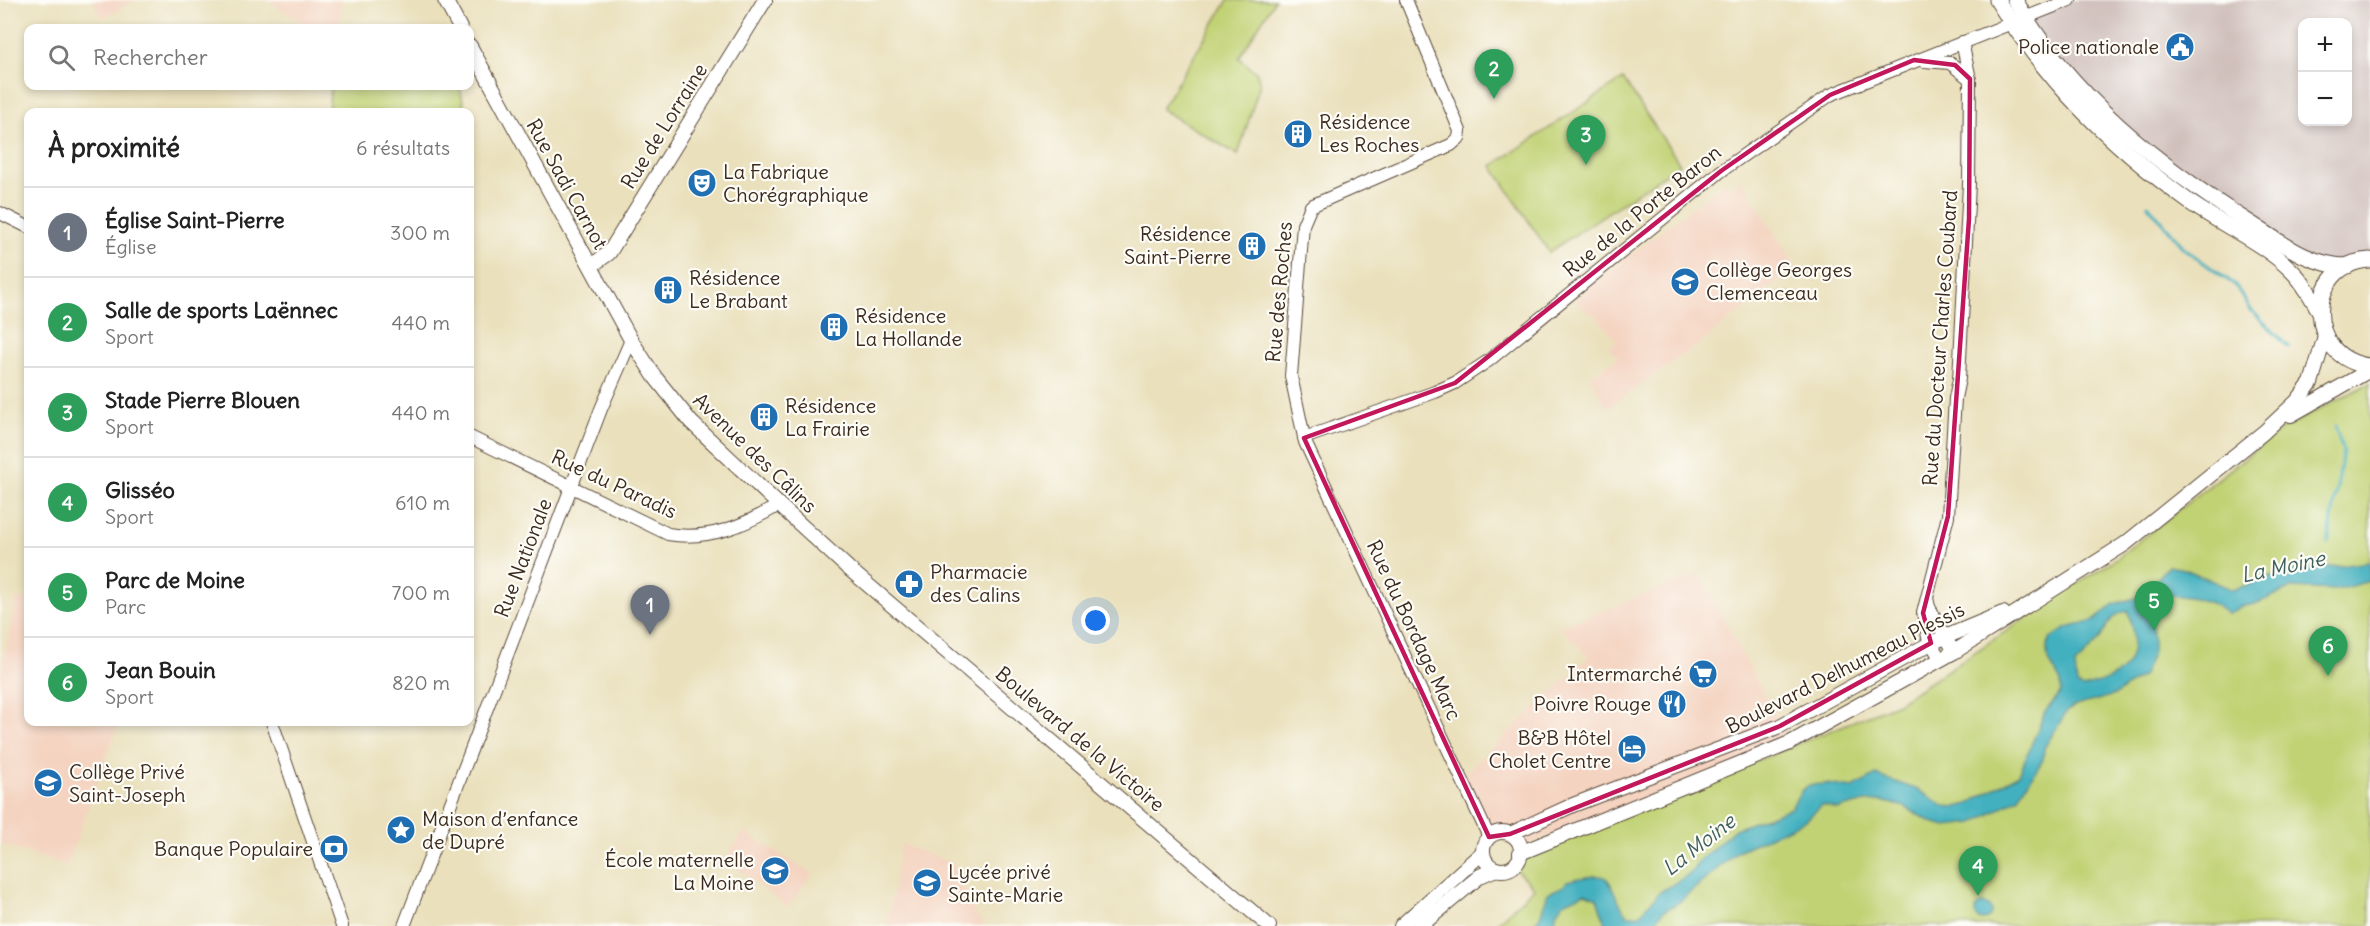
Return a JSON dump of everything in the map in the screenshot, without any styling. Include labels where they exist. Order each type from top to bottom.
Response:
[{"type":"main road","points":[[445,0],[458,24]]},
{"type":"main road","name":"Rue de Lorraine","points":[[591,266],[609,253],[765,0]]},
{"type":"main road","points":[[1997,0],[2142,147],[2207,196],[2302,256],[2321,264],[2348,266],[2369,260]]},
{"type":"main road","points":[[2015,0],[2019,22],[2057,85],[2092,121],[2190,202],[2290,269],[2306,287],[2320,312],[2325,336],[2333,349],[2345,359],[2370,368]]},
{"type":"main road","name":"Rue Sadi Carnot","points":[[474,53],[632,340]]},
{"type":"main road","points":[[2320,312],[2328,285],[2348,266]]},
{"type":"main road","name":"Boulevard Delhumeau Plessis","points":[[1520,853],[1790,743],[1954,652],[2125,544],[2264,432],[2297,401],[2311,383],[2325,336]]},
{"type":"main road","name":"Avenue des Câlins","points":[[632,340],[655,377],[691,422],[865,582]]},
{"type":"main road","name":"Boulevard Delhumeau Plessis","points":[[2264,432],[2370,368]]},
{"type":"main road","name":"Boulevard de la Victoire","points":[[865,582],[1269,926]]},
{"type":"main road","name":"Boulevard Delhumeau Plessis","points":[[1510,834],[1572,805],[1780,726],[1947,632],[2030,602]]},
{"type":"main road","points":[[1401,926],[1483,852],[1489,837],[1499,833],[1510,834],[1518,842],[1520,853],[1517,861],[1510,868],[1496,869],[1480,876],[1420,926]]},
{"type":"main road","points":[[1483,852],[1487,862],[1496,869]]},
{"type":"street","name":"Rue des Roches","points":[[1304,438],[1291,376],[1306,213],[1311,206],[1451,145],[1459,138],[1460,131],[1406,0]]},
{"type":"street","name":"Rue de la Porte Baron","points":[[1304,438],[1455,383],[1488,361],[1721,171],[1830,95],[2070,0]]},
{"type":"street","name":"Rue du Docteur Charles Coubard","points":[[1940,659],[1924,624],[1927,597],[1948,516],[1968,234],[1970,79],[1962,42]]},
{"type":"street","points":[[1914,60],[1950,63],[1970,79]]},
{"type":"street","points":[[0,213],[24,225]]},
{"type":"street","name":"Rue Nationale","points":[[404,926],[571,485],[632,340]]},
{"type":"street","name":"Rue du Bordage Marc","points":[[1304,438],[1489,837]]},
{"type":"street","name":"Rue du Paradis","points":[[474,439],[668,534],[684,536],[711,534],[751,522],[779,505]]},
{"type":"street","points":[[1927,597],[1929,607],[1947,632],[1954,652]]},
{"type":"street","points":[[273,726],[342,926]]},
{"type":"highlighted area","points":[[1914,60],[1955,65],[1970,79],[1969,219],[1948,516],[1923,613],[1931,643],[1780,726],[1510,834],[1489,837],[1304,438],[1455,383],[1721,171],[1830,95]]},
{"type":"shaded area","points":[[92,0],[135,0],[102,18]]},
{"type":"shaded area","points":[[267,0],[341,0],[339,24],[304,24]]},
{"type":"shaded area","points":[[2066,0],[2370,0],[2370,252],[2316,276],[2296,259],[2136,152],[2018,21]]},
{"type":"shaded area","name":"Collège Georges Clemenceau","points":[[1741,180],[1796,267],[1702,342],[1607,408],[1590,377],[1618,358],[1609,347],[1617,341],[1592,311],[1588,313],[1575,298],[1725,182],[1730,188]]},
{"type":"shaded area","points":[[1699,574],[1790,743],[1521,847],[1511,833],[1493,831],[1479,813],[1463,775],[1589,657],[1560,627]]},
{"type":"shaded area","name":"Collège Privé Saint-Joseph","points":[[16,598],[24,600],[24,726],[118,726],[67,865],[0,844],[0,679]]},
{"type":"shaded area","name":"École maternelle La Moine","points":[[743,832],[813,874],[787,907],[726,859]]},
{"type":"shaded area","name":"Lycée privé Sainte-Marie","points":[[901,844],[953,863],[971,908],[982,921],[982,926],[887,926]]},
{"type":"green space","points":[[1228,0],[1275,0],[1239,58],[1257,73],[1260,84],[1238,155],[1161,109]]},
{"type":"green space","points":[[1623,79],[1680,164],[1549,252],[1492,166]]},
{"type":"green space","points":[[331,90],[461,90],[464,108],[328,108]]},
{"type":"green space","points":[[2370,383],[2370,926],[1494,926],[1534,888],[1514,868],[1521,857],[1898,703],[2117,558],[2282,429]]},
{"type":"water","name":"La Moine","points":[[2370,562],[2370,581],[2336,590],[2292,588],[2255,604],[2240,607],[2228,614],[2214,604],[2195,598],[2172,595],[2166,598],[2153,620],[2153,652],[2143,675],[2115,695],[2075,706],[2067,711],[2044,748],[2043,760],[2018,798],[1974,823],[1946,826],[1931,822],[1905,807],[1881,801],[1865,802],[1838,809],[1822,805],[1806,820],[1738,851],[1678,903],[1662,912],[1653,926],[1606,926],[1597,898],[1585,893],[1562,904],[1556,913],[1555,926],[1532,926],[1540,916],[1548,893],[1564,886],[1567,881],[1584,877],[1596,876],[1608,880],[1627,915],[1639,915],[1660,892],[1690,874],[1701,859],[1735,829],[1791,808],[1801,791],[1809,785],[1827,784],[1853,788],[1876,775],[1918,790],[1944,806],[1957,807],[1968,804],[2019,774],[2045,712],[2061,692],[2061,682],[2047,657],[2047,646],[2051,638],[2067,628],[2094,621],[2114,604],[2143,596],[2168,566],[2185,569],[2233,590],[2280,573]],"holes":[[[2128,611],[2132,627],[2132,653],[2128,663],[2121,671],[2112,678],[2099,683],[2083,688],[2077,685],[2075,665],[2099,640],[2113,618]]]},
{"type":"water","points":[[1983,904],[1989,906],[1991,912],[1989,918],[1983,920],[1977,918],[1975,912],[1977,906]]},
{"type":"waterway","points":[[2148,205],[2186,250],[2235,285],[2251,310],[2289,347]]},
{"type":"waterway","points":[[2328,543],[2343,451],[2335,426]]},
{"type":"waterway","points":[[2325,559],[2325,569]]},
{"type":"place","name":"Police nationale","points":[[2180,47]]},
{"type":"place","name":"Salle de sports Laënnec","points":[[1494,99]]},
{"type":"place","name":"Résidence Les Roches","points":[[1298,134]]},
{"type":"place","name":"Stade Pierre Blouen","points":[[1586,165]]},
{"type":"place","name":"La Fabrique Chorégraphique","points":[[702,183]]},
{"type":"place","name":"Résidence Saint-Pierre","points":[[1252,246]]},
{"type":"place","name":"Collège Georges Clemenceau","points":[[1685,282]]},
{"type":"place","name":"Résidence Le Brabant","points":[[668,290]]},
{"type":"place","name":"Résidence La Hollande","points":[[834,327]]},
{"type":"place","name":"Résidence La Frairie","points":[[764,417]]},
{"type":"place","name":"Pharmacie des Calins","points":[[909,584]]},
{"type":"place","name":"Parc de Moine","points":[[2154,631]]},
{"type":"place","name":"Église Saint-Pierre","points":[[650,635]]},
{"type":"place","name":"Intermarché","points":[[1703,674]]},
{"type":"place","name":"Jean Bouin","points":[[2328,676]]},
{"type":"place","name":"Poivre Rouge","points":[[1672,704]]},
{"type":"place","name":"B&B Hôtel Cholet Centre","points":[[1632,749]]},
{"type":"place","name":"Collège Privé Saint-Joseph","points":[[48,783]]},
{"type":"place","name":"Maison d’enfance de Dupré","points":[[401,830]]},
{"type":"place","name":"Banque Populaire","points":[[334,849]]},
{"type":"place","name":"École maternelle La Moine","points":[[775,871]]},
{"type":"place","name":"Lycée privé Sainte-Marie","points":[[927,883]]},
{"type":"place","name":"Glisséo","points":[[1978,896]]}]
